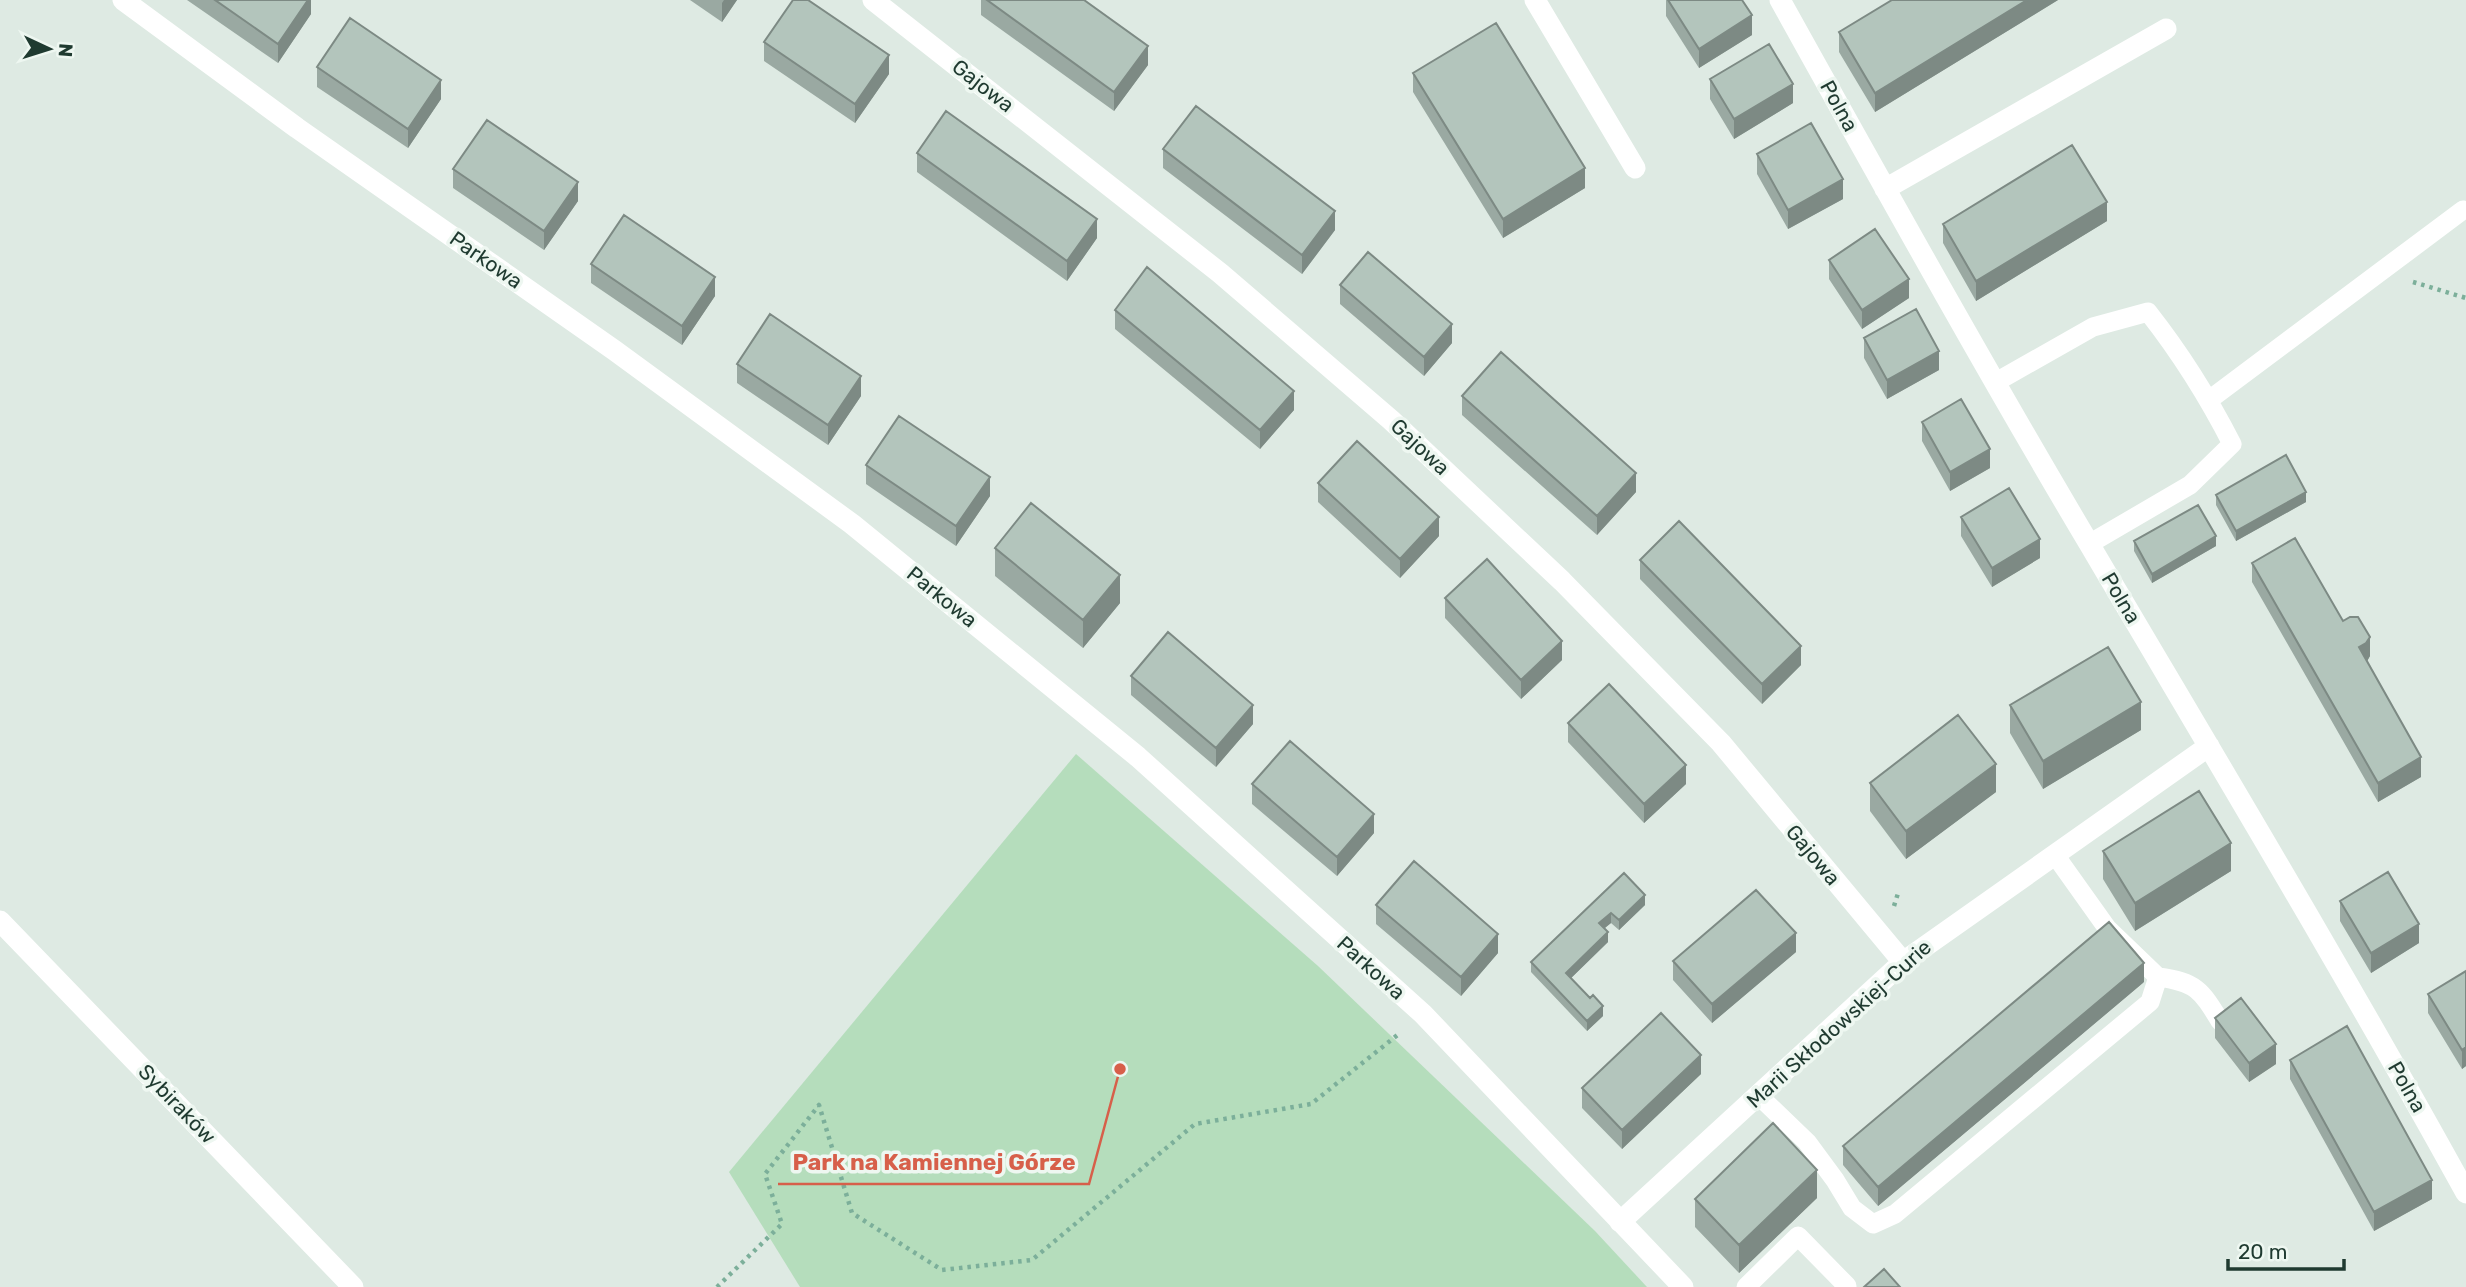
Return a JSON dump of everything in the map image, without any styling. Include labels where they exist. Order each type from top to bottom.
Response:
[{"type":"street","name":"Parkowa","points":[[123,0],[297,128],[614,350],[852,524],[1138,757],[1423,1014],[1683,1287]]},
{"type":"street","name":"Gajowa","points":[[873,0],[1220,273],[1411,439],[1562,581],[1721,743],[1903,962]]},
{"type":"street","points":[[1535,0],[1635,168]]},
{"type":"street","name":"Polna","points":[[1780,0],[2089,544],[2209,746],[2466,1193]]},
{"type":"street","points":[[1885,189],[2166,29]]},
{"type":"street","name":"Marii Skłodowskiej-Curie","points":[[1620,1222],[1903,962],[2209,746]]},
{"type":"street","name":"Sybiraków","points":[[0,921],[353,1287]]},
{"type":"lane","points":[[2209,400],[2463,211]]},
{"type":"lane","points":[[1996,382],[2093,327],[2148,312],[2180,353],[2209,400],[2232,444],[2190,485],[2089,544]]},
{"type":"lane","points":[[2055,855],[2107,928],[2158,977],[2182,980],[2204,995],[2220,1021]]},
{"type":"lane","points":[[1758,1096],[1807,1142],[1852,1208],[1873,1224],[1895,1214],[2150,1002],[2158,977]]},
{"type":"lane","points":[[1746,1287],[1798,1237],[1846,1286]]},
{"type":"path","points":[[2384,269],[2422,285],[2466,298]]},
{"type":"path","points":[[1893,909],[1899,890]]},
{"type":"path","points":[[718,1287],[782,1224],[765,1174],[819,1105],[852,1213],[942,1270],[1032,1260],[1195,1124],[1311,1104],[1423,1014]]},
{"type":"green space","points":[[1076,754],[1318,966],[1595,1231],[1647,1287],[800,1287],[729,1172]]},
{"type":"building","points":[[215,0],[308,0],[278,44]]},
{"type":"building","points":[[793,0],[808,0],[889,55],[855,104],[764,42]]},
{"type":"building","points":[[987,0],[1084,0],[1148,46],[1114,92]]},
{"type":"building","points":[[1668,0],[1742,0],[1752,15],[1699,49]]},
{"type":"building","points":[[1892,0],[2027,0],[1875,93],[1839,32]]},
{"type":"building","points":[[350,18],[441,80],[408,129],[317,67]]},
{"type":"building","points":[[1496,23],[1585,168],[1503,219],[1413,73]]},
{"type":"building","points":[[1769,44],[1793,84],[1734,119],[1710,79]]},
{"type":"building","points":[[1196,106],[1335,211],[1302,255],[1163,149]]},
{"type":"building","points":[[946,111],[1097,219],[1067,261],[917,153]]},
{"type":"building","points":[[487,120],[578,182],[544,231],[453,169]]},
{"type":"building","points":[[1811,123],[1843,179],[1788,210],[1757,154]]},
{"type":"building","points":[[2072,145],[2107,202],[1976,281],[1943,224]]},
{"type":"building","points":[[624,215],[715,277],[682,326],[591,264]]},
{"type":"building","points":[[1875,229],[1909,279],[1862,310],[1829,260]]},
{"type":"building","points":[[1368,252],[1452,324],[1424,357],[1340,285]]},
{"type":"building","points":[[1147,267],[1294,391],[1260,430],[1115,310]]},
{"type":"building","points":[[1916,309],[1939,351],[1887,380],[1864,338]]},
{"type":"building","points":[[770,314],[861,376],[828,425],[737,364]]},
{"type":"building","points":[[1501,352],[1636,473],[1597,516],[1462,396]]},
{"type":"building","points":[[1961,399],[1990,449],[1950,472],[1922,422]]},
{"type":"building","points":[[899,416],[990,477],[956,526],[866,465]]},
{"type":"building","points":[[1357,441],[1439,517],[1400,559],[1318,483]]},
{"type":"building","points":[[2286,455],[2306,492],[2236,531],[2216,495]]},
{"type":"building","points":[[2009,488],[2040,539],[1992,568],[1961,517]]},
{"type":"building","points":[[1031,503],[1120,575],[1083,620],[995,548]]},
{"type":"building","points":[[2198,505],[2216,536],[2152,574],[2134,541]]},
{"type":"building","points":[[1679,521],[1801,646],[1762,684],[1640,560]]},
{"type":"building","points":[[2295,538],[2343,621],[2358,617],[2370,637],[2359,647],[2421,757],[2378,783],[2252,563]]},
{"type":"building","points":[[1487,559],[1562,641],[1521,680],[1445,598]]},
{"type":"building","points":[[1168,632],[1253,705],[1216,748],[1131,676]]},
{"type":"building","points":[[2108,647],[2141,702],[2043,761],[2010,705]]},
{"type":"building","points":[[1609,684],[1686,765],[1644,804],[1568,723]]},
{"type":"building","points":[[1958,715],[1996,764],[1906,831],[1870,783]]},
{"type":"building","points":[[1290,741],[1374,814],[1337,857],[1252,784]]},
{"type":"building","points":[[2199,791],[2231,843],[2135,903],[2103,851]]},
{"type":"building","points":[[1414,861],[1498,934],[1461,977],[1376,905]]},
{"type":"building","points":[[2388,872],[2419,924],[2371,953],[2340,901]]},
{"type":"building","points":[[1624,873],[1645,895],[1619,920],[1611,913],[1599,923],[1608,932],[1566,973],[1590,998],[1593,995],[1603,1006],[1587,1021],[1531,962]]},
{"type":"building","points":[[1756,890],[1796,933],[1712,1004],[1673,961]]},
{"type":"building","points":[[2109,922],[2144,963],[1878,1187],[1843,1146]]},
{"type":"building","points":[[2466,971],[2466,1047],[2462,1050],[2428,994]]},
{"type":"building","points":[[2241,998],[2276,1044],[2249,1063],[2215,1018]]},
{"type":"building","points":[[1661,1013],[1701,1055],[1622,1130],[1582,1088]]},
{"type":"building","points":[[2347,1026],[2432,1180],[2374,1212],[2290,1060]]},
{"type":"building","points":[[1773,1123],[1817,1170],[1739,1245],[1695,1199]]},
{"type":"building","points":[[1884,1269],[1900,1287],[1864,1287]]},
{"type":"place","name":"Park na Kamiennej Górze","points":[[1120,1069]]}]
